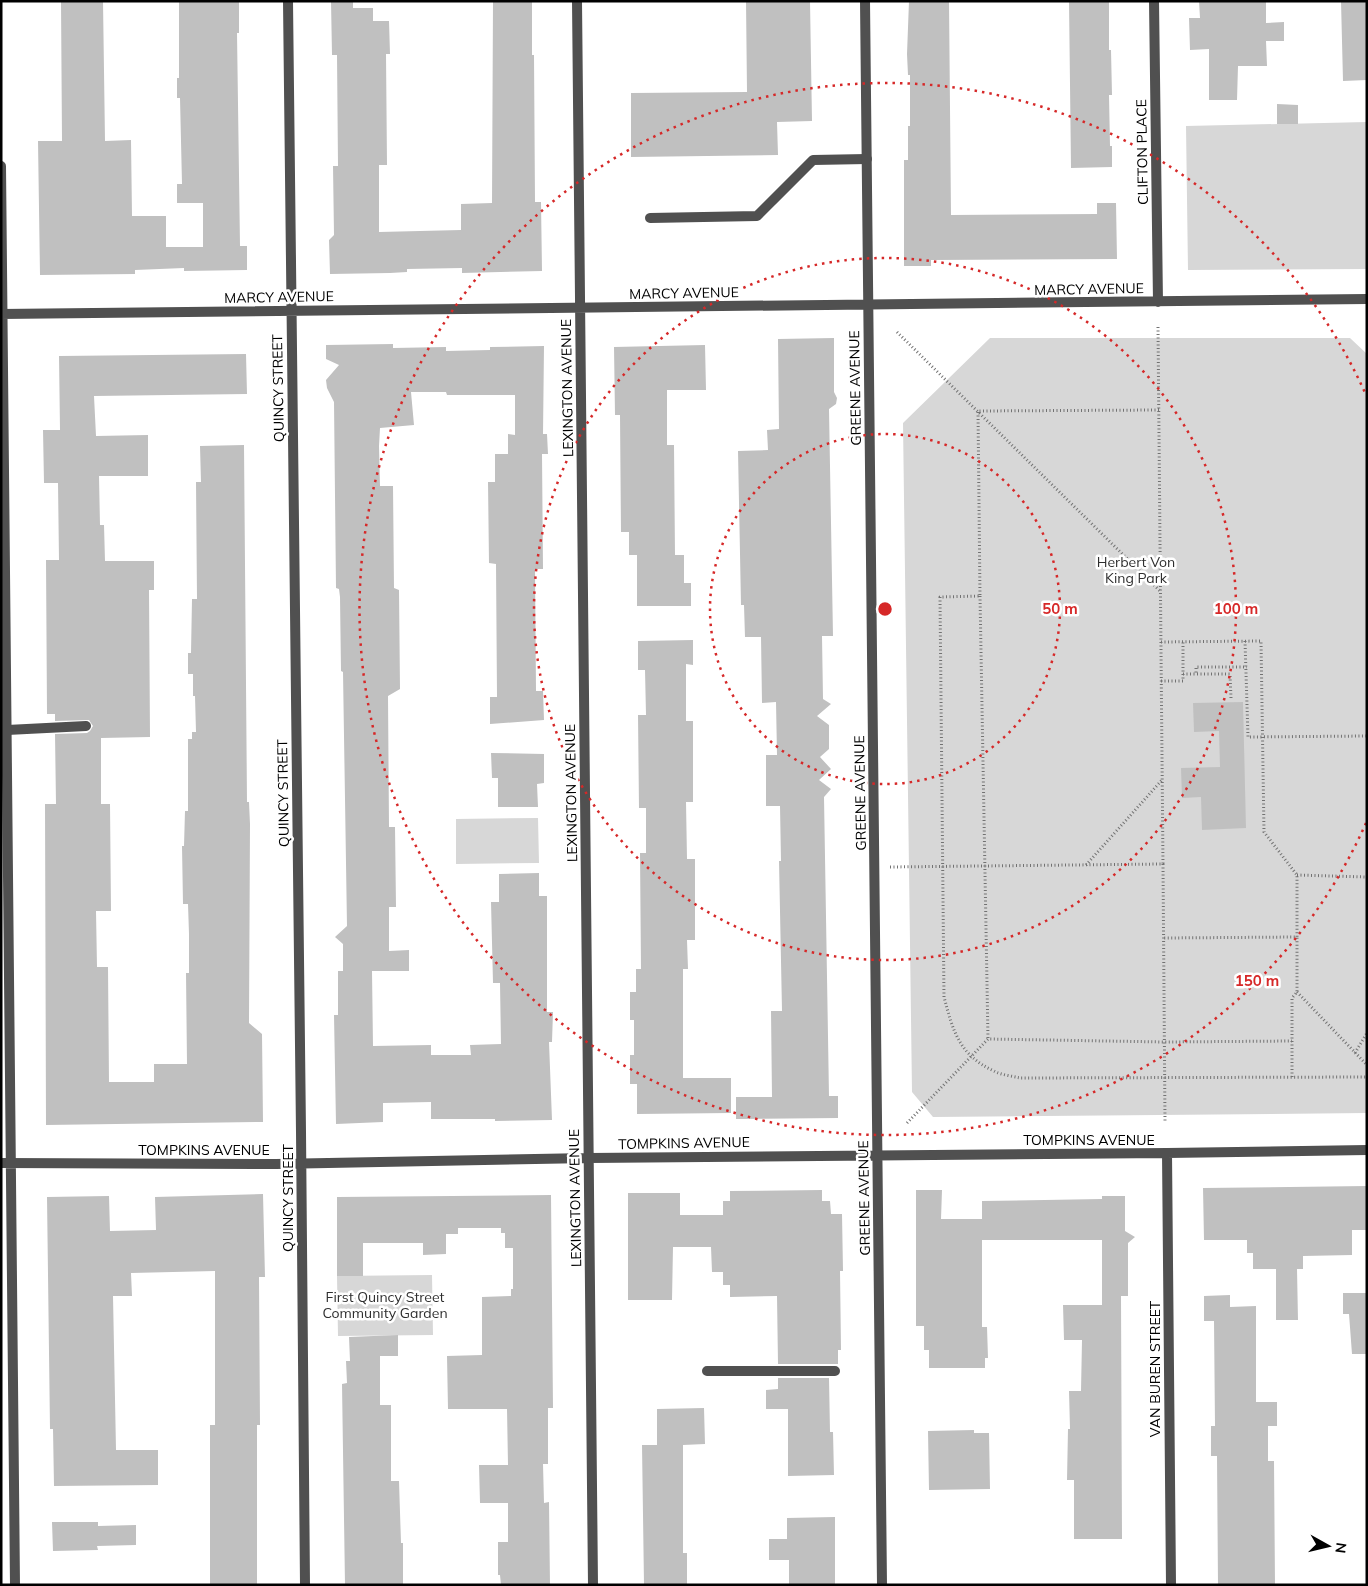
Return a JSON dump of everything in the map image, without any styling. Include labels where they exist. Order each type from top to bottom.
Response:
[{"type":"street","name":"QUINCY STREET","points":[[288,1],[305,1585]]},
{"type":"street","name":"LEXINGTON AVENUE","points":[[577,1],[593,1585]]},
{"type":"street","name":"GREENE AVENUE","points":[[865,1],[882,1585]]},
{"type":"street","name":"CLIFTON PLACE","points":[[1154,1],[1158,302]]},
{"type":"street","points":[[650,218],[757,216],[813,160],[867,159]]},
{"type":"street","points":[[1,166],[7,730],[6,1163],[15,1585]]},
{"type":"street","name":"MARCY AVENUE","points":[[2,314],[1367,299]]},
{"type":"street","points":[[7,730],[86,726]]},
{"type":"street","name":"TOMPKINS AVENUE","points":[[6,1163],[301,1164],[589,1158],[1367,1150]]},
{"type":"street","name":"VAN BUREN STREET","points":[[1167,1153],[1171,1585]]},
{"type":"street","points":[[707,1372],[835,1371]]},
{"type":"path","points":[[1158,327],[1165,1121]]},
{"type":"path","points":[[897,332],[1160,592]]},
{"type":"path","points":[[978,411],[1158,410]]},
{"type":"path","points":[[907,1123],[988,1039],[978,411]]},
{"type":"path","points":[[980,596],[940,597],[944,997],[953,1032],[971,1057],[995,1072],[1020,1078],[1367,1077]]},
{"type":"path","points":[[1245,641],[1248,738],[1367,736]]},
{"type":"path","points":[[1161,642],[1262,641],[1264,832],[1297,875],[1297,992],[1292,998],[1292,1077]]},
{"type":"path","points":[[1161,681],[1183,681],[1183,642]]},
{"type":"path","points":[[1196,674],[1196,667],[1247,667]]},
{"type":"path","points":[[1183,674],[1230,674],[1230,698]]},
{"type":"path","points":[[1086,865],[1162,780]]},
{"type":"path","points":[[874,867],[1163,864]]},
{"type":"path","points":[[1297,875],[1367,877]]},
{"type":"path","points":[[1163,938],[1297,937]]},
{"type":"path","points":[[1297,992],[1367,1065]]},
{"type":"path","points":[[1355,1053],[1367,1033]]},
{"type":"path","points":[[988,1039],[1164,1042],[1292,1041]]},
{"type":"green space","points":[[1367,122],[1367,269],[1188,270],[1186,126]]},
{"type":"green space","name":"Herbert Von King Park","points":[[990,338],[1350,338],[1367,354],[1367,1113],[933,1117],[912,1092],[903,423]]},
{"type":"green space","points":[[538,818],[539,863],[456,864],[456,819]]},
{"type":"green space","name":"First Quincy Street Community Garden","points":[[432,1275],[433,1335],[338,1336],[337,1276]]},
{"type":"building","points":[[61,1],[103,1],[105,141],[131,140],[132,216],[166,216],[166,247],[203,247],[203,203],[177,203],[177,184],[182,184],[180,98],[177,98],[177,78],[179,78],[179,1],[239,1],[239,33],[237,33],[240,246],[247,246],[247,270],[184,271],[184,268],[135,270],[135,274],[40,275],[38,141],[62,141]]},
{"type":"building","points":[[331,1],[353,1],[353,8],[373,8],[373,21],[389,21],[390,54],[386,54],[387,165],[379,165],[379,232],[461,230],[461,204],[492,203],[493,1],[532,1],[535,202],[541,202],[542,271],[462,273],[462,268],[407,269],[407,272],[390,273],[330,274],[329,240],[334,235],[333,166],[338,166],[337,55],[332,55]]},
{"type":"building","points":[[746,1],[810,1],[812,121],[777,122],[778,155],[631,157],[631,93],[747,92]]},
{"type":"building","points":[[909,1],[949,1],[951,215],[1097,214],[1097,203],[1116,203],[1117,259],[931,260],[931,266],[904,266],[904,160],[908,160],[908,126],[910,126],[910,75],[908,75],[907,54]]},
{"type":"building","points":[[1069,1],[1109,1],[1109,50],[1111,50],[1112,95],[1109,95],[1112,167],[1071,168]]},
{"type":"building","points":[[1199,1],[1266,1],[1266,23],[1284,22],[1284,41],[1266,41],[1267,66],[1238,66],[1237,100],[1209,100],[1209,49],[1190,50],[1189,18],[1200,18]]},
{"type":"building","points":[[1341,1],[1367,1],[1367,80],[1343,81]]},
{"type":"building","points":[[1277,104],[1298,105],[1298,124],[1277,124]]},
{"type":"building","points":[[834,338],[834,392],[837,398],[836,404],[829,409],[833,636],[822,636],[823,699],[831,704],[817,716],[829,725],[829,749],[820,757],[831,769],[819,780],[831,789],[824,797],[829,1096],[838,1096],[838,1118],[736,1119],[736,1097],[772,1097],[771,1011],[782,1011],[779,861],[781,861],[780,806],[766,806],[766,755],[777,755],[776,702],[762,703],[761,637],[745,637],[744,605],[741,605],[738,451],[768,450],[767,430],[779,429],[778,339]]},
{"type":"building","points":[[393,344],[393,348],[446,347],[446,351],[490,350],[490,347],[544,346],[543,434],[547,434],[548,454],[542,454],[543,569],[535,569],[536,691],[543,691],[544,720],[490,724],[490,697],[497,697],[496,564],[489,563],[488,482],[495,482],[495,454],[508,454],[508,434],[515,435],[515,395],[447,395],[446,392],[411,392],[414,425],[380,428],[379,446],[380,486],[393,486],[394,588],[399,590],[400,689],[388,696],[389,827],[395,827],[396,907],[389,907],[389,951],[409,950],[409,971],[372,971],[373,1046],[431,1045],[431,1055],[471,1055],[470,1045],[501,1044],[500,983],[493,983],[491,902],[499,902],[499,874],[539,873],[539,896],[547,896],[547,1012],[553,1012],[552,1042],[549,1042],[552,1120],[431,1119],[431,1102],[383,1103],[383,1122],[336,1124],[334,1015],[338,1015],[338,971],[343,971],[343,944],[335,937],[347,926],[343,672],[341,671],[340,597],[339,589],[336,588],[334,402],[327,388],[326,380],[339,365],[326,359],[326,345]]},
{"type":"building","points":[[705,345],[706,390],[667,390],[667,445],[674,445],[675,555],[684,555],[684,583],[691,583],[691,606],[637,606],[637,555],[629,555],[629,532],[621,532],[620,415],[615,415],[614,347]]},
{"type":"building","points":[[246,354],[247,394],[94,396],[96,436],[148,435],[148,476],[99,476],[100,525],[104,525],[105,561],[154,561],[154,590],[149,590],[150,737],[101,738],[101,804],[110,804],[111,911],[96,911],[97,967],[108,967],[109,1082],[154,1082],[154,1064],[187,1064],[186,973],[189,973],[189,934],[188,904],[183,904],[182,846],[184,846],[185,811],[188,811],[188,739],[192,739],[192,732],[196,732],[193,674],[188,674],[188,653],[191,653],[192,599],[197,599],[196,482],[201,482],[200,446],[244,445],[247,802],[249,802],[250,824],[249,1023],[262,1034],[263,1122],[46,1125],[45,804],[56,804],[55,734],[87,733],[93,726],[89,720],[55,721],[55,714],[47,714],[46,560],[59,560],[58,483],[44,483],[43,430],[60,430],[59,356]]},
{"type":"building","points":[[693,640],[693,665],[686,664],[686,721],[693,721],[693,802],[686,802],[687,859],[695,859],[695,940],[687,940],[688,969],[683,969],[683,1078],[731,1078],[731,1113],[637,1114],[637,1084],[630,1084],[630,1055],[634,1055],[634,1020],[630,1020],[630,992],[636,992],[636,969],[641,969],[640,853],[646,853],[646,808],[639,808],[638,715],[646,715],[645,670],[638,670],[638,641]]},
{"type":"building","points":[[1243,702],[1246,828],[1202,830],[1201,797],[1182,798],[1181,768],[1220,767],[1219,731],[1194,732],[1193,703]]},
{"type":"building","points":[[491,753],[544,754],[544,783],[537,784],[538,807],[498,807],[498,778],[492,778]]},
{"type":"building","points":[[1367,1186],[1367,1230],[1352,1230],[1352,1255],[1303,1256],[1303,1269],[1297,1269],[1298,1320],[1276,1320],[1276,1269],[1253,1269],[1253,1253],[1247,1253],[1247,1240],[1204,1240],[1203,1188]]},
{"type":"building","points":[[822,1190],[822,1201],[830,1201],[831,1214],[842,1214],[843,1271],[840,1271],[841,1350],[838,1350],[838,1364],[778,1364],[777,1296],[730,1297],[730,1285],[723,1285],[723,1272],[712,1272],[711,1247],[673,1247],[672,1300],[628,1300],[628,1193],[680,1193],[680,1215],[723,1215],[723,1201],[730,1201],[730,1191]]},
{"type":"building","points":[[916,1190],[942,1190],[941,1219],[982,1219],[982,1201],[1102,1199],[1102,1196],[1125,1196],[1125,1231],[1135,1237],[1128,1243],[1128,1296],[1121,1296],[1122,1539],[1074,1539],[1074,1480],[1067,1480],[1068,1429],[1070,1429],[1069,1391],[1081,1391],[1082,1340],[1064,1340],[1063,1305],[1102,1305],[1102,1240],[982,1240],[982,1327],[987,1327],[988,1358],[985,1358],[985,1368],[929,1368],[929,1350],[924,1350],[924,1326],[916,1326]]},
{"type":"building","points":[[263,1194],[265,1277],[259,1277],[260,1425],[257,1425],[257,1585],[210,1585],[210,1425],[215,1425],[215,1271],[131,1273],[132,1296],[113,1296],[116,1450],[158,1450],[158,1485],[54,1486],[53,1429],[50,1429],[47,1197],[109,1196],[110,1231],[156,1230],[155,1197]]},
{"type":"building","points":[[551,1195],[553,1408],[548,1408],[548,1464],[543,1464],[544,1503],[549,1502],[550,1585],[501,1585],[500,1575],[498,1575],[498,1542],[508,1542],[508,1503],[480,1503],[479,1465],[508,1465],[507,1409],[448,1409],[447,1356],[482,1355],[482,1297],[511,1296],[511,1289],[513,1289],[513,1248],[505,1248],[505,1233],[501,1233],[501,1228],[458,1228],[458,1234],[446,1234],[446,1254],[423,1255],[423,1243],[363,1243],[363,1276],[337,1276],[337,1197]]},
{"type":"building","points":[[1343,1293],[1367,1293],[1367,1354],[1352,1354],[1349,1314],[1343,1314]]},
{"type":"building","points":[[1230,1295],[1230,1307],[1256,1306],[1256,1402],[1277,1402],[1277,1426],[1268,1426],[1268,1461],[1274,1461],[1275,1585],[1218,1585],[1217,1456],[1211,1456],[1211,1426],[1215,1426],[1214,1321],[1204,1321],[1204,1296]]},
{"type":"building","points":[[398,1335],[398,1356],[380,1356],[380,1405],[391,1405],[391,1481],[399,1481],[401,1543],[403,1543],[403,1585],[345,1585],[342,1384],[347,1383],[346,1361],[350,1361],[349,1337]]},
{"type":"building","points":[[778,1378],[829,1378],[830,1432],[833,1432],[834,1475],[788,1476],[788,1409],[766,1409],[766,1390],[778,1389]]},
{"type":"building","points":[[704,1408],[705,1444],[683,1445],[683,1553],[687,1553],[687,1585],[644,1585],[642,1445],[657,1445],[657,1409]]},
{"type":"building","points":[[974,1430],[974,1433],[989,1433],[990,1489],[929,1490],[928,1431]]},
{"type":"building","points":[[835,1517],[835,1585],[789,1585],[789,1560],[769,1560],[769,1539],[787,1539],[787,1518]]},
{"type":"building","points":[[52,1522],[98,1522],[98,1526],[136,1525],[136,1545],[97,1546],[98,1550],[53,1551]]}]
